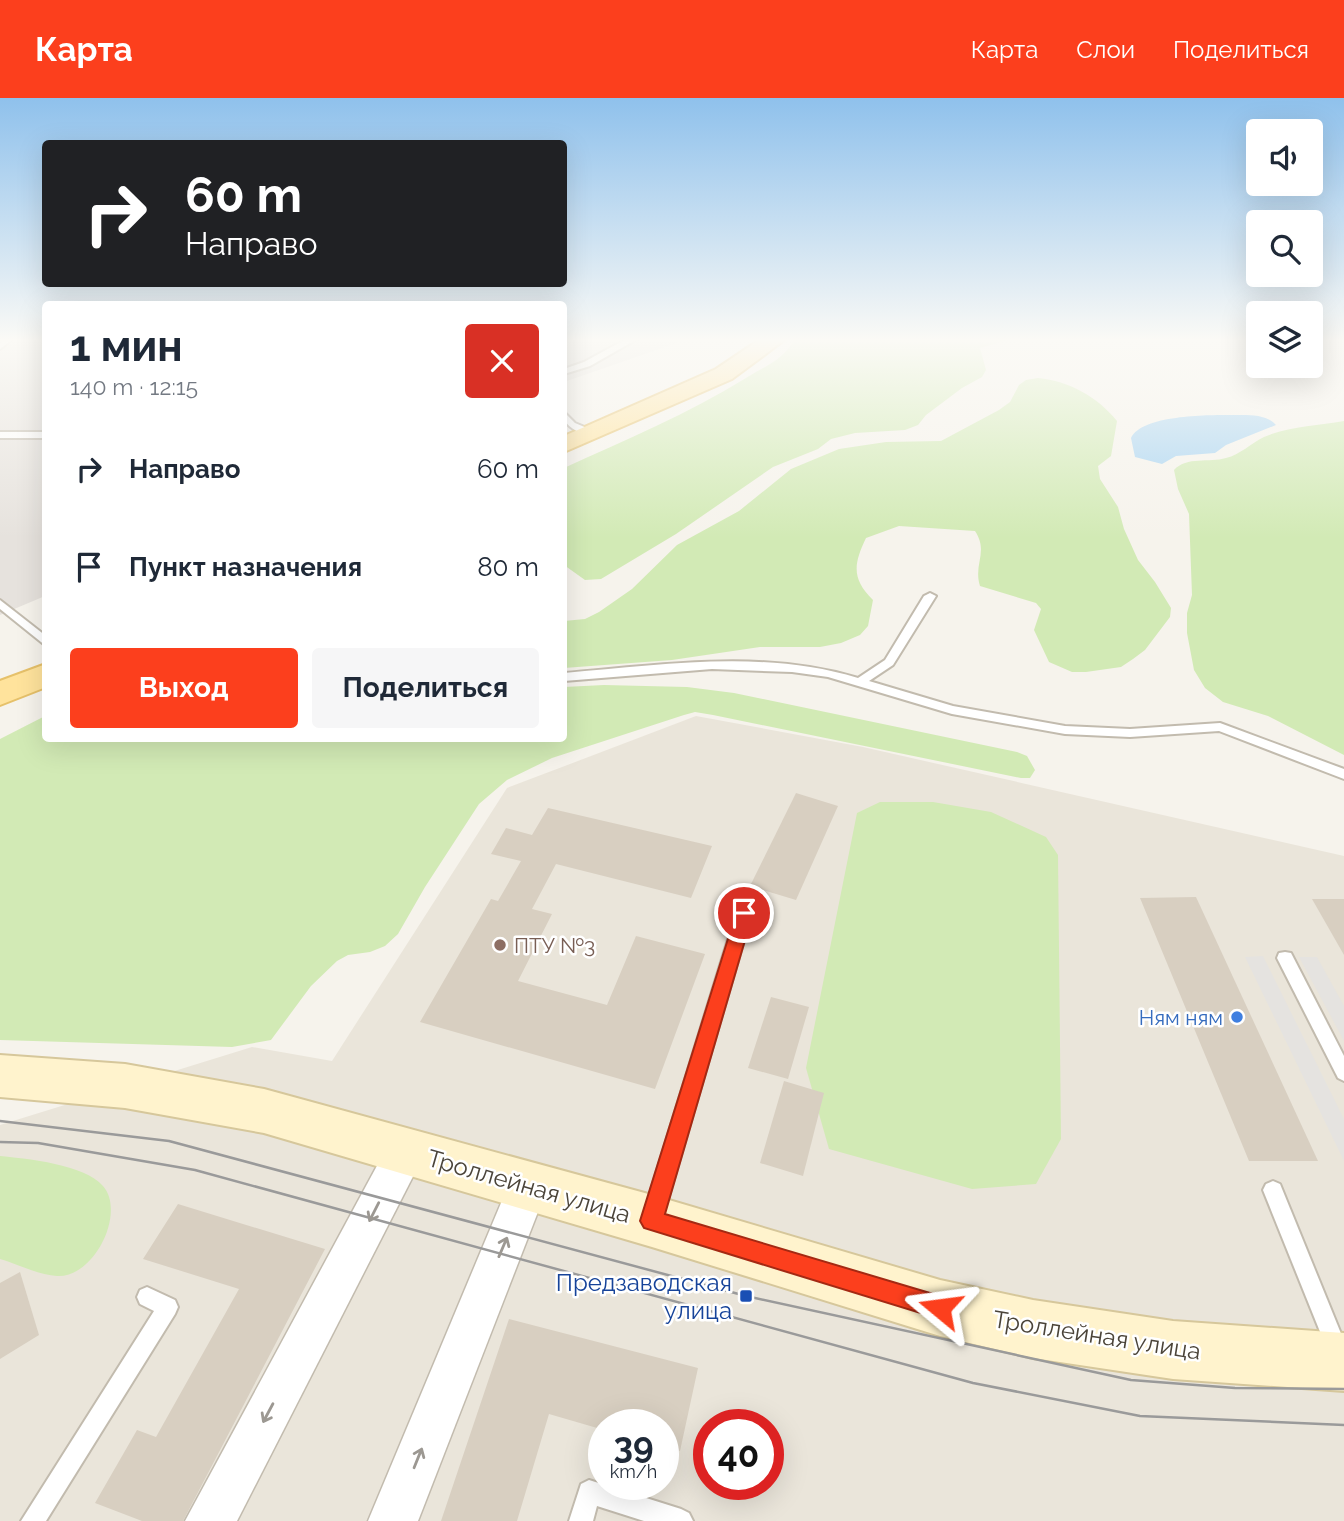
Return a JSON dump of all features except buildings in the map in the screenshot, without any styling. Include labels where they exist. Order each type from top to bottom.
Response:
[{"type":"main road","points":[[572,432],[634,404]]},
{"type":"main road","points":[[572,432],[644,404]]},
{"type":"main road","points":[[0,679],[42,661]]},
{"type":"main road","points":[[0,694],[42,676]]},
{"type":"street","name":"Троллейная улица","points":[[0,1076],[125,1086],[264,1111],[652,1221],[940,1308],[1033,1329],[1174,1350],[1343,1362]]},
{"type":"street","points":[[210,1521],[406,1152]]},
{"type":"street","points":[[393,1521],[528,1186]]},
{"type":"lane","points":[[0,435],[42,435]]},
{"type":"lane","points":[[860,682],[889,662],[930,596]]},
{"type":"lane","points":[[0,603],[42,639]]},
{"type":"lane","points":[[567,677],[742,664],[792,668],[860,682],[952,710],[1065,730],[1130,733],[1220,727],[1344,774]]},
{"type":"lane","points":[[652,1221],[744,913]]},
{"type":"lane","points":[[1285,958],[1344,1073]]},
{"type":"lane","points":[[1273,1190],[1343,1362]]},
{"type":"lane","points":[[33,1521],[168,1307],[147,1297]]},
{"type":"lane","points":[[581,1521],[589,1492],[681,1521]]},
{"type":"shaded area","points":[[0,404],[42,404],[42,597],[0,615]]},
{"type":"shaded area","points":[[696,716],[863,747],[1344,856],[1344,1521],[0,1521],[0,1125],[252,1047],[332,1061],[507,788]]},
{"type":"shaded area","points":[[1263,956],[1344,1119],[1344,1161],[1245,957]]},
{"type":"shaded area","points":[[1299,957],[1317,957],[1344,1006],[1344,1041]]},
{"type":"green space","points":[[699,404],[940,404],[918,425],[905,430],[855,433],[831,439],[818,449],[773,467],[676,534],[601,579],[585,580],[567,567],[567,467]]},
{"type":"green space","points":[[1007,404],[1100,404],[1117,421],[1111,456],[1098,466],[1100,479],[1118,507],[1124,529],[1138,560],[1171,608],[1170,617],[1145,650],[1121,667],[1072,672],[1049,662],[1034,630],[1041,609],[1036,603],[980,586],[978,571],[981,545],[975,531],[899,526],[866,538],[859,556],[858,578],[873,600],[868,626],[860,635],[841,643],[820,647],[760,647],[672,660],[567,668],[567,621],[585,619],[599,612],[632,589],[677,545],[739,511],[791,469],[839,449],[886,442],[941,441]]},
{"type":"green space","points":[[1344,421],[1344,755],[1268,716],[1223,702],[1205,688],[1194,670],[1187,633],[1187,613],[1192,595],[1189,514],[1178,489],[1174,470],[1192,461],[1231,456],[1274,433]]},
{"type":"green space","points":[[567,687],[687,687],[734,693],[1017,752],[1027,756],[1035,770],[1030,778],[1021,778],[695,712],[552,758],[507,780],[479,804],[398,934],[385,946],[370,952],[348,955],[337,961],[311,986],[271,1040],[232,1047],[0,1040],[0,739],[42,718],[42,742],[567,742]]},
{"type":"green space","points":[[880,802],[933,802],[991,812],[1046,837],[1058,855],[1061,1139],[1036,1184],[972,1189],[829,1149],[806,1068],[857,813]]},
{"type":"green space","points":[[0,1156],[40,1161],[83,1172],[103,1186],[109,1197],[109,1226],[103,1242],[83,1266],[71,1274],[57,1276],[36,1272],[0,1259]]},
{"type":"water","points":[[1206,415],[1249,415],[1267,418],[1276,425],[1226,445],[1215,453],[1176,456],[1162,464],[1135,457],[1131,438],[1137,430],[1148,425],[1176,418]]},
{"type":"tram line","points":[[0,1121],[169,1141],[746,1296],[1131,1380],[1235,1388],[1344,1389]]},
{"type":"tram line","points":[[0,1142],[38,1143],[195,1170],[973,1383],[1140,1416],[1344,1425]]},
{"type":"place","name":"ПТУ №3","points":[[500,945]]},
{"type":"place","name":"Ням ням","points":[[1237,1017]]},
{"type":"place","name":"Предзаводская улица","points":[[746,1296]]},
{"type":"route","points":[[744,913],[652,1221],[940,1308]]}]
